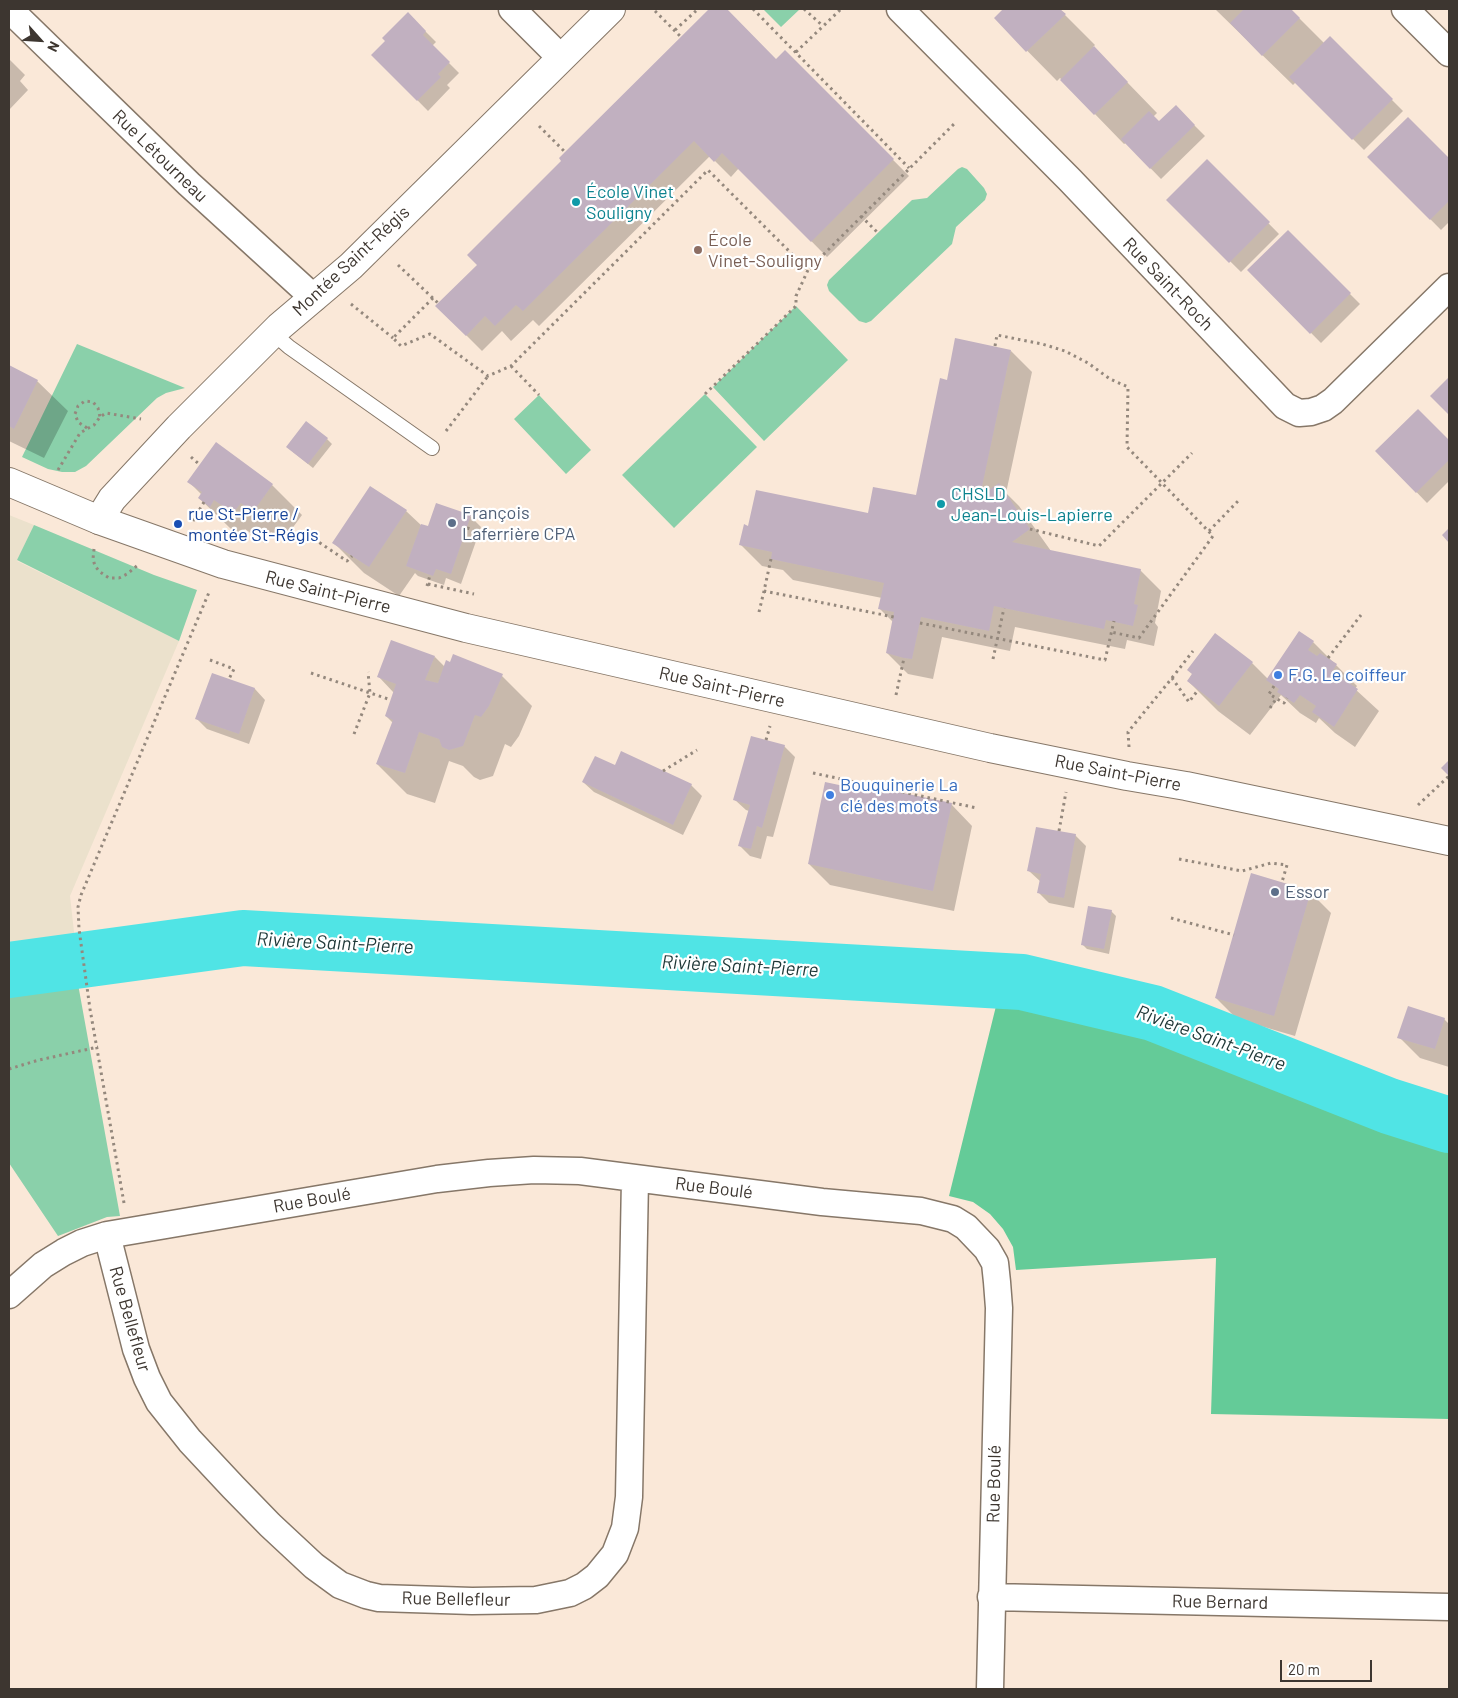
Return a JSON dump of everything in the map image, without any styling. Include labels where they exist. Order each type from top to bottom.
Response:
[{"type":"main road","name":"Montée Saint-Régis","points":[[97,533],[112,499],[179,427],[273,333],[351,266],[611,9]]},
{"type":"main road","name":"Rue Saint-Pierre","points":[[11,489],[97,533],[173,548],[223,564],[491,634],[998,750],[1186,786],[1449,841]]},
{"type":"street","name":"Rue Létourneau","points":[[9,9],[189,184],[314,298]]},
{"type":"street","points":[[512,9],[561,58]]},
{"type":"street","name":"Rue Saint-Roch","points":[[900,9],[1070,180],[1285,406],[1299,413],[1311,412],[1323,408],[1333,401],[1449,287]]},
{"type":"street","points":[[1406,9],[1449,53]]},
{"type":"street","name":"Rue Boulé","points":[[9,1296],[43,1265],[82,1243],[107,1235],[437,1179],[488,1173],[534,1170],[580,1171],[822,1202],[921,1210],[953,1219],[966,1227],[981,1242],[995,1263],[998,1308],[990,1689]]},
{"type":"street","name":"Rue Bellefleur","points":[[107,1235],[136,1349],[159,1402],[227,1481],[314,1566],[340,1585],[379,1598],[472,1601],[536,1600],[570,1593],[584,1586],[597,1576],[614,1554],[625,1528],[629,1496],[635,1179]]},
{"type":"street","name":"Rue Bernard","points":[[992,1597],[1449,1607]]},
{"type":"lane","points":[[273,333],[289,347],[432,448]]},
{"type":"path","points":[[674,30],[698,9]]},
{"type":"path","points":[[753,9],[909,168]]},
{"type":"path","points":[[804,9],[823,26]]},
{"type":"path","points":[[796,52],[841,9]]},
{"type":"path","points":[[655,10],[681,37]]},
{"type":"path","points":[[814,79],[818,75]]},
{"type":"path","points":[[706,394],[796,306],[796,296],[808,270],[956,122]]},
{"type":"path","points":[[538,126],[565,152]]},
{"type":"path","points":[[457,418],[488,376],[511,366],[708,170],[808,270]]},
{"type":"path","points":[[861,216],[878,233]]},
{"type":"path","points":[[398,265],[438,303]]},
{"type":"path","points":[[393,338],[432,298]]},
{"type":"path","points":[[351,304],[401,346],[430,334],[488,376]]},
{"type":"path","points":[[994,346],[997,335],[1057,349],[1088,363],[1110,379],[1128,387],[1127,447],[1213,536],[1139,638],[1111,632]]},
{"type":"path","points":[[511,366],[539,395]]},
{"type":"path","points":[[87,428],[78,422],[75,414],[78,406],[85,401],[93,402],[98,408],[100,417]]},
{"type":"path","points":[[57,476],[80,433],[94,425],[100,417],[106,413],[141,419]]},
{"type":"path","points":[[1030,529],[1099,546],[1192,453]]},
{"type":"path","points":[[1209,531],[1239,500]]},
{"type":"path","points":[[192,522],[204,502]]},
{"type":"path","points":[[467,528],[497,538]]},
{"type":"path","points":[[97,533],[93,559],[95,566],[100,572],[110,578],[119,578],[140,563]]},
{"type":"path","points":[[314,539],[347,561],[352,556]]},
{"type":"path","points":[[759,612],[770,559]]},
{"type":"path","points":[[425,594],[430,574]]},
{"type":"path","points":[[428,584],[474,594]]},
{"type":"path","points":[[124,1204],[90,1009],[79,929],[78,907],[81,895],[212,587]]},
{"type":"path","points":[[764,591],[894,617]]},
{"type":"path","points":[[993,659],[1004,608]]},
{"type":"path","points":[[1328,658],[1361,615]]},
{"type":"path","points":[[920,622],[1105,660],[1114,621]]},
{"type":"path","points":[[1130,752],[1128,732],[1194,651]]},
{"type":"path","points":[[895,701],[904,658]]},
{"type":"path","points":[[210,660],[234,669],[229,679]]},
{"type":"path","points":[[354,734],[370,693],[368,672]]},
{"type":"path","points":[[311,673],[391,700]]},
{"type":"path","points":[[1172,678],[1189,702],[1198,690]]},
{"type":"path","points":[[1274,686],[1269,694],[1284,703],[1287,698]]},
{"type":"path","points":[[1270,708],[1276,699]]},
{"type":"path","points":[[766,740],[771,724]]},
{"type":"path","points":[[663,771],[697,750]]},
{"type":"path","points":[[813,773],[977,808]]},
{"type":"path","points":[[1412,810],[1449,776]]},
{"type":"path","points":[[831,783],[832,777]]},
{"type":"path","points":[[1058,831],[1067,788]]},
{"type":"path","points":[[1180,859],[1242,871],[1271,863],[1287,865],[1282,882]]},
{"type":"path","points":[[1171,918],[1234,935]]},
{"type":"path","points":[[9,1069],[39,1060],[98,1048]]},
{"type":"shaded area","points":[[9,515],[34,525],[17,561],[179,641],[70,896],[76,950],[9,959]]},
{"type":"green space","points":[[763,9],[800,9],[781,27]]},
{"type":"green space","points":[[962,167],[967,169],[984,188],[987,194],[985,200],[956,227],[952,244],[871,321],[866,323],[859,321],[829,291],[827,285],[829,280],[912,200],[927,198]]},
{"type":"green space","points":[[796,306],[848,360],[764,441],[713,387]]},
{"type":"green space","points":[[77,344],[185,388],[166,393],[157,398],[86,466],[75,472],[62,472],[48,469],[22,457]]},
{"type":"green space","points":[[705,394],[757,447],[674,528],[622,475]]},
{"type":"green space","points":[[539,395],[591,450],[566,474],[514,419]]},
{"type":"green space","points":[[34,525],[154,575],[197,590],[179,641],[17,560]]},
{"type":"green space","points":[[78,984],[120,1216],[107,1217],[58,1236],[9,1163],[9,993]]},
{"type":"green space","points":[[999,994],[1148,1037],[1277,1086],[1449,1147],[1449,1419],[1211,1414],[1216,1258],[1016,1270],[1013,1247],[1003,1229],[990,1214],[973,1202],[949,1196]]},
{"type":"building","name":"École Vinet Souligny","points":[[709,9],[727,9],[776,59],[785,50],[894,159],[811,242],[722,153],[714,162],[694,141],[523,311],[516,305],[495,326],[485,316],[466,336],[435,306],[477,265],[467,255],[561,161],[559,158]]},
{"type":"building","points":[[1003,9],[1060,9],[1066,14],[1026,52],[994,18]]},
{"type":"building","points":[[1244,9],[1291,9],[1300,18],[1262,56],[1230,23]]},
{"type":"building","points":[[408,12],[426,31],[423,35],[450,62],[438,74],[441,77],[417,101],[371,55],[385,41],[382,38]]},
{"type":"building","points":[[1330,36],[1393,99],[1352,140],[1289,77]]},
{"type":"building","points":[[1094,46],[1128,82],[1094,115],[1060,80]]},
{"type":"building","points":[[1176,105],[1195,125],[1150,169],[1121,139],[1149,111],[1159,121]]},
{"type":"building","points":[[1408,117],[1449,158],[1449,201],[1430,220],[1367,157]]},
{"type":"building","points":[[1207,159],[1270,222],[1229,263],[1166,200]]},
{"type":"building","points":[[1288,230],[1351,293],[1310,334],[1247,270]]},
{"type":"building","name":"CHSLD Jean-Louis-Lapierre","points":[[955,338],[1011,350],[980,496],[999,483],[1030,529],[1012,542],[1141,569],[1134,604],[1138,605],[1133,626],[1106,620],[1104,629],[994,606],[989,631],[921,617],[912,659],[904,658],[886,653],[894,612],[878,609],[884,583],[771,559],[772,552],[739,545],[744,524],[748,526],[756,490],[868,513],[873,487],[916,495],[940,378],[947,380]]},
{"type":"building","points":[[9,365],[38,380],[14,429],[9,426]]},
{"type":"building","points":[[1449,377],[1449,415],[1430,396]]},
{"type":"building","points":[[1418,409],[1449,440],[1449,460],[1416,493],[1375,451]]},
{"type":"building","points":[[306,421],[328,438],[308,464],[286,447]]},
{"type":"building","points":[[216,442],[273,484],[253,512],[241,503],[233,513],[214,500],[210,507],[198,498],[202,492],[187,482]]},
{"type":"building","points":[[370,486],[407,510],[369,567],[332,543]]},
{"type":"building","points":[[436,503],[471,515],[451,574],[436,569],[433,576],[406,566],[421,524],[428,526]]},
{"type":"building","points":[[1449,528],[1449,543],[1442,535]]},
{"type":"building","points":[[1299,631],[1314,641],[1308,650],[1317,656],[1320,653],[1337,664],[1332,672],[1358,689],[1334,727],[1312,712],[1316,706],[1300,695],[1294,703],[1277,692],[1279,689],[1266,680]]},
{"type":"building","points":[[1215,633],[1253,662],[1219,706],[1187,681],[1192,674],[1187,670]]},
{"type":"building","points":[[391,640],[435,656],[425,680],[438,683],[446,660],[450,662],[453,654],[503,674],[489,706],[481,717],[475,715],[463,746],[449,750],[442,747],[439,739],[419,732],[405,773],[376,764],[393,720],[385,716],[396,684],[377,677]]},
{"type":"building","points":[[212,673],[255,688],[239,734],[195,719]]},
{"type":"building","points":[[751,736],[785,745],[762,828],[757,826],[751,849],[738,846],[750,805],[733,800]]},
{"type":"building","points":[[621,751],[692,784],[673,825],[582,782],[595,756],[615,765]]},
{"type":"building","points":[[1449,760],[1449,776],[1441,768]]},
{"type":"building","points":[[825,782],[858,789],[859,784],[952,803],[933,891],[808,864]]},
{"type":"building","points":[[1036,827],[1076,834],[1064,898],[1037,893],[1041,874],[1027,871]]},
{"type":"building","points":[[1251,873],[1311,891],[1274,1016],[1215,998]]},
{"type":"building","points":[[1088,906],[1112,910],[1104,949],[1081,945]]},
{"type":"building","points":[[1408,1006],[1445,1018],[1435,1049],[1397,1038]]},
{"type":"waterway","name":"Rivière Saint-Pierre","points":[[9,970],[243,938],[1022,982],[1153,1013],[1389,1106],[1449,1125]]},
{"type":"place","name":"École Vinet Souligny","points":[[576,202]]},
{"type":"place","name":"École Vinet-Souligny","points":[[698,250]]},
{"type":"place","name":"CHSLD Jean-Louis-Lapierre","points":[[941,504]]},
{"type":"place","name":"François Laferrière CPA","points":[[452,523]]},
{"type":"place","name":"rue St-Pierre / montée St-Régis","points":[[178,524]]},
{"type":"place","name":"F.G. Le coiffeur","points":[[1278,675]]},
{"type":"place","name":"Bouquinerie La clé des mots","points":[[830,795]]},
{"type":"place","name":"Essor","points":[[1275,892]]}]
